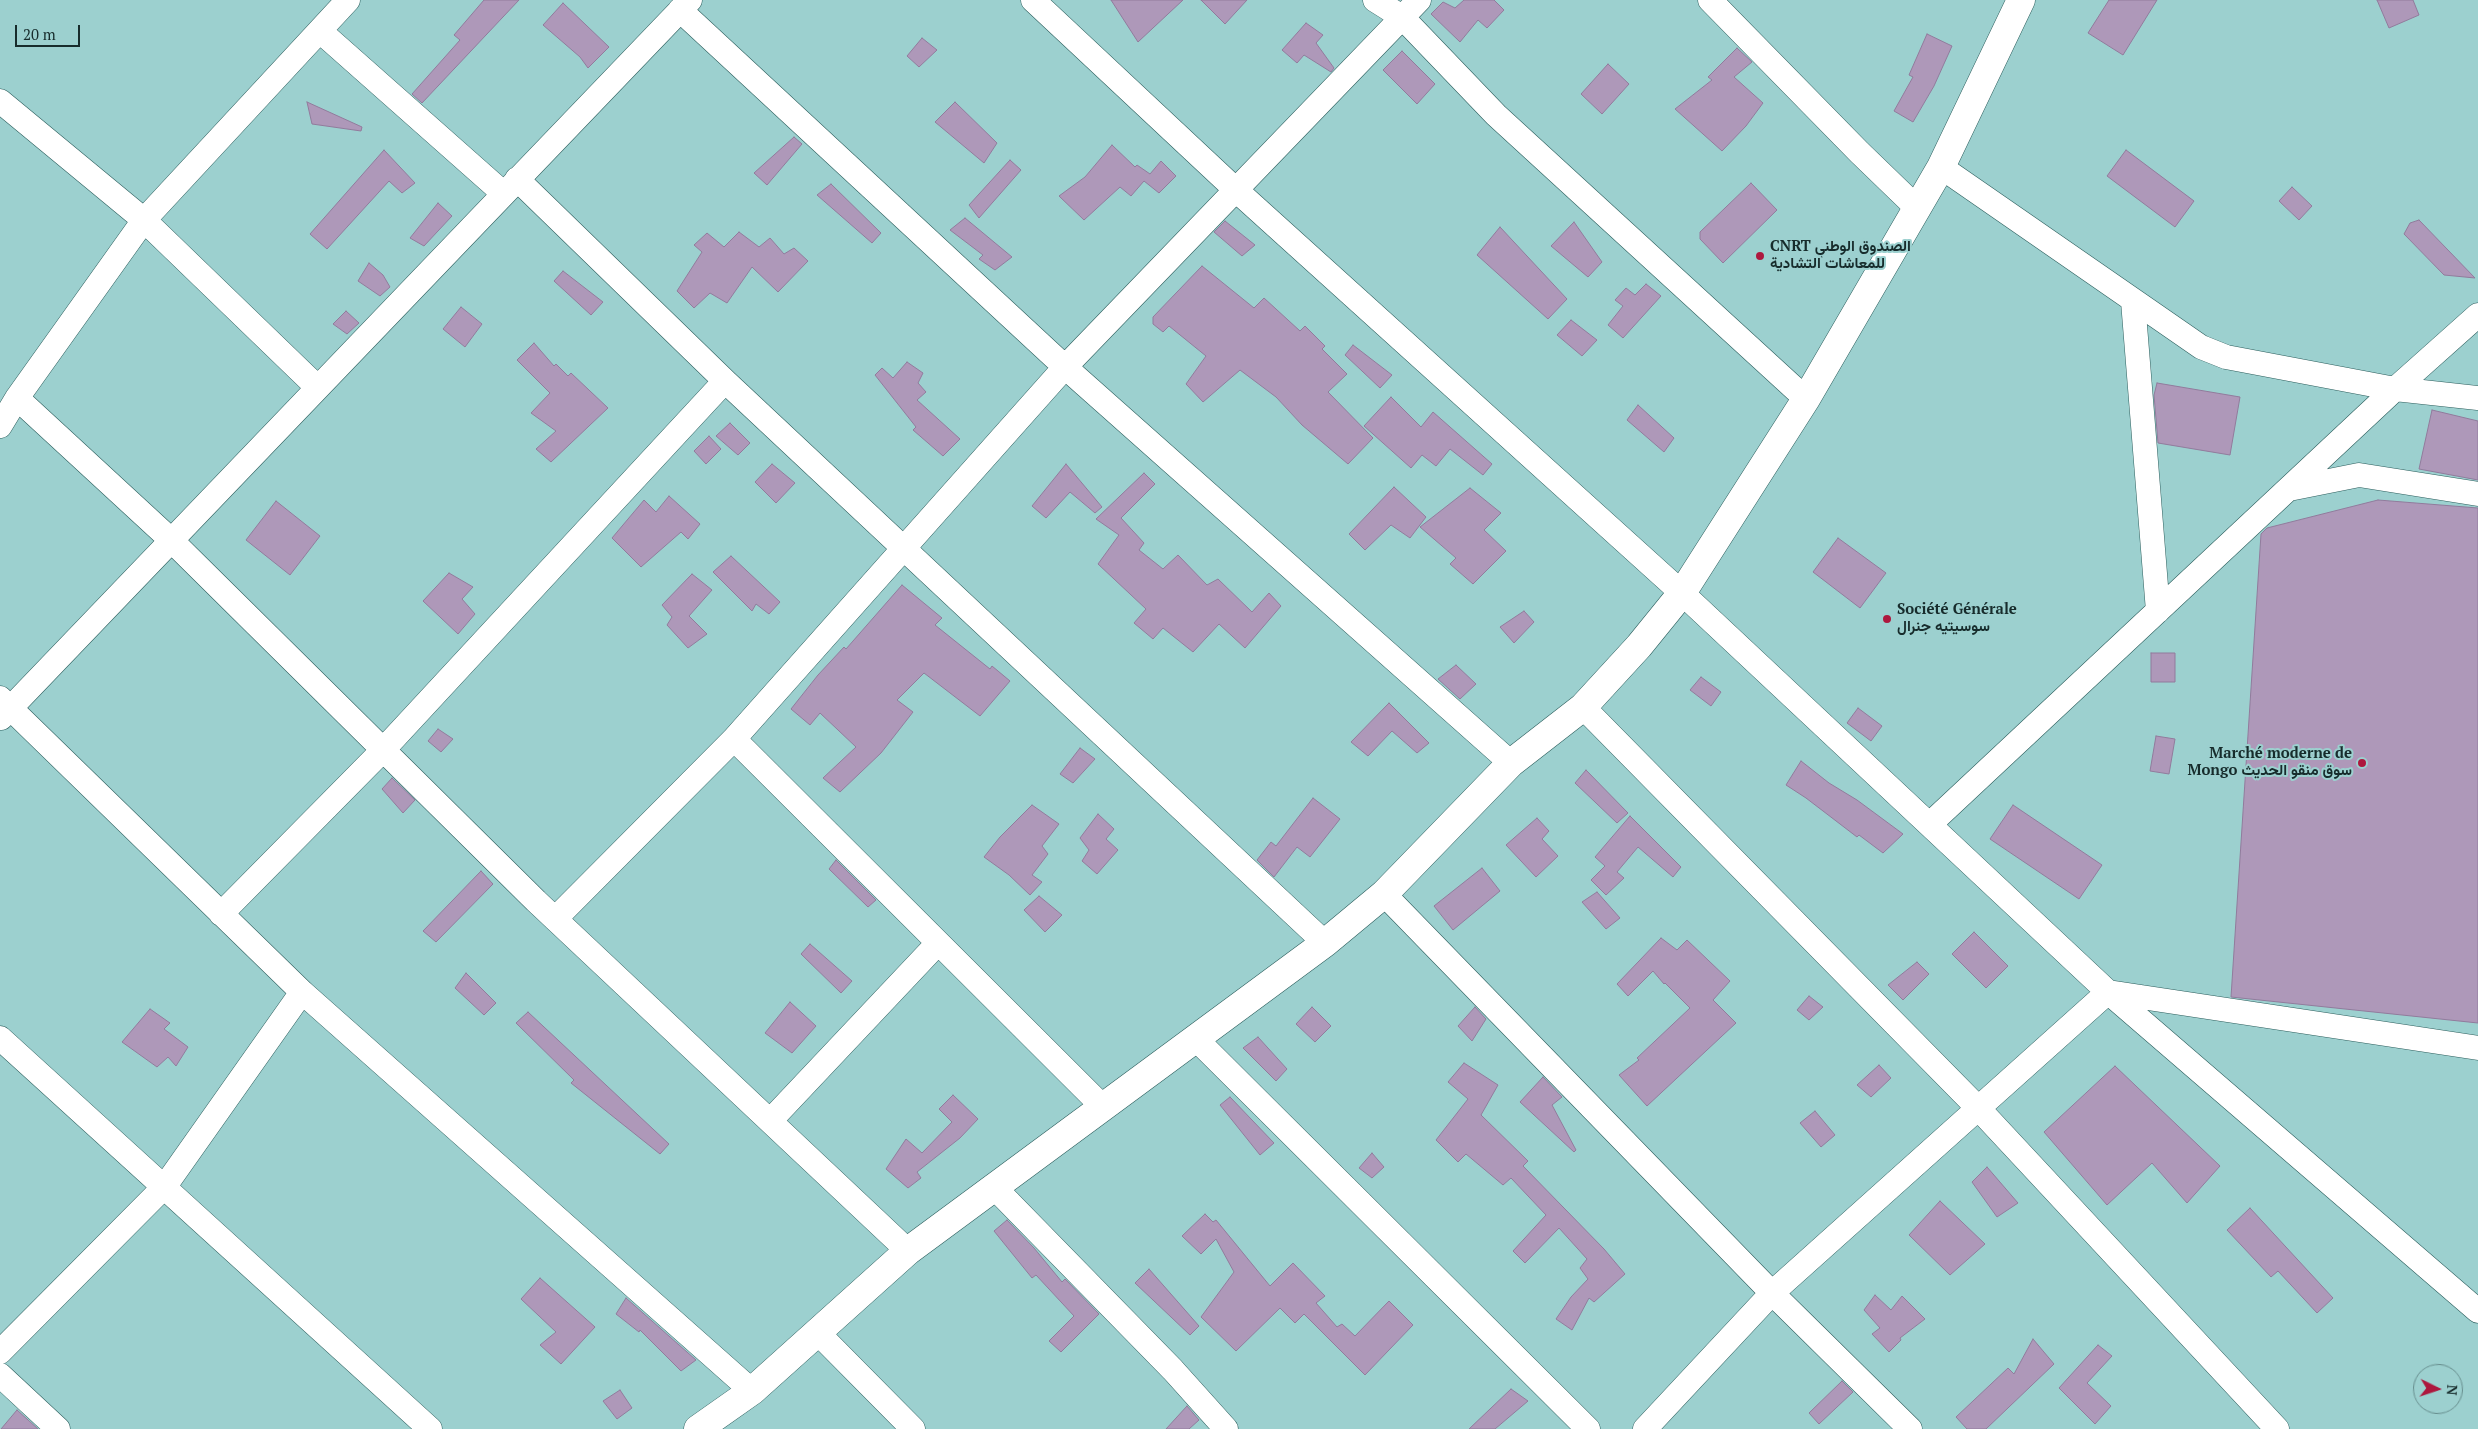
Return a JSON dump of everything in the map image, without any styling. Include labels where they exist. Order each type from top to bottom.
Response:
[{"type":"highway","points":[[698,1429],[752,1391],[908,1251],[1326,944],[1384,894],[1510,763],[1584,707],[1639,646],[1682,593],[1806,399],[1941,167],[2021,0]]},
{"type":"street","points":[[0,426],[17,398],[144,220],[348,0]]},
{"type":"street","points":[[1033,0],[1236,190],[1682,593],[2108,992],[2478,1311]]},
{"type":"street","points":[[1375,0],[1402,18],[1496,115],[1806,399]]},
{"type":"street","points":[[556,919],[734,739],[1065,367],[1419,0]]},
{"type":"street","points":[[1710,0],[1859,152],[1918,209]]},
{"type":"street","points":[[752,1391],[302,992],[4,708],[170,540],[685,5],[1065,367],[1510,763]]},
{"type":"street","points":[[320,30],[510,186],[725,381],[1326,944]]},
{"type":"street","points":[[0,101],[144,220],[317,387]]},
{"type":"street","points":[[1941,167],[2201,347],[2226,357],[2395,389],[2478,398]]},
{"type":"street","points":[[2133,301],[2158,611]]},
{"type":"street","points":[[1930,824],[2395,389],[2478,315]]},
{"type":"street","points":[[221,914],[383,750],[725,381]]},
{"type":"street","points":[[17,398],[170,540],[556,919],[908,1251]]},
{"type":"street","points":[[2289,490],[2359,475],[2478,494]]},
{"type":"street","points":[[1584,707],[1979,1109],[2277,1429]]},
{"type":"street","points":[[734,739],[1103,1108]]},
{"type":"street","points":[[1384,894],[1772,1293],[1910,1429]]},
{"type":"street","points":[[770,1121],[938,942]]},
{"type":"street","points":[[0,1352],[165,1186],[302,992]]},
{"type":"street","points":[[1645,1429],[1772,1293],[2108,992]]},
{"type":"street","points":[[2108,992],[2478,1048]]},
{"type":"street","points":[[0,1038],[165,1186],[430,1429]]},
{"type":"street","points":[[1196,1039],[1588,1429]]},
{"type":"street","points":[[995,1188],[1173,1370],[1226,1429]]},
{"type":"street","points":[[817,1332],[913,1429]]},
{"type":"street","points":[[0,1375],[58,1429]]},
{"type":"building","points":[[484,0],[519,0],[422,103],[412,94],[460,40],[454,35]]},
{"type":"building","points":[[1111,0],[1183,0],[1138,42]]},
{"type":"building","points":[[1201,0],[1247,0],[1225,24]]},
{"type":"building","points":[[1464,0],[1494,0],[1504,10],[1487,28],[1478,20],[1460,42],[1431,14],[1443,2],[1455,8]]},
{"type":"building","points":[[2109,0],[2157,0],[2123,55],[2088,33]]},
{"type":"building","points":[[2377,0],[2413,0],[2419,15],[2389,28]]},
{"type":"building","points":[[563,3],[609,47],[588,68],[580,57],[543,25]]},
{"type":"building","points":[[1306,23],[1323,35],[1316,43],[1334,68],[1331,72],[1304,55],[1297,63],[1282,50]]},
{"type":"building","points":[[1927,34],[1952,46],[1934,86],[1913,122],[1894,111],[1913,77],[1909,75]]},
{"type":"building","points":[[922,38],[937,50],[919,67],[907,56]]},
{"type":"building","points":[[1737,48],[1752,62],[1734,77],[1763,103],[1746,126],[1722,151],[1675,109],[1712,80],[1708,77]]},
{"type":"building","points":[[1402,51],[1435,84],[1417,104],[1383,70]]},
{"type":"building","points":[[1608,64],[1629,84],[1602,114],[1581,94]]},
{"type":"building","points":[[307,102],[362,127],[361,131],[312,124]]},
{"type":"building","points":[[955,102],[997,143],[984,163],[935,122]]},
{"type":"building","points":[[794,137],[802,144],[767,185],[754,173]]},
{"type":"building","points":[[1112,145],[1135,167],[1137,165],[1150,174],[1161,161],[1176,176],[1159,193],[1144,181],[1131,196],[1120,187],[1084,220],[1059,196],[1085,177]]},
{"type":"building","points":[[384,150],[415,183],[402,193],[389,181],[327,249],[310,234]]},
{"type":"building","points":[[2126,150],[2194,201],[2175,227],[2107,176]]},
{"type":"building","points":[[1010,160],[1021,170],[979,218],[969,205]]},
{"type":"building","points":[[1751,183],[1777,210],[1723,263],[1700,239],[1700,232]]},
{"type":"building","points":[[831,184],[881,233],[872,243],[817,195]]},
{"type":"building","points":[[2292,187],[2312,206],[2299,220],[2279,201]]},
{"type":"building","points":[[438,203],[452,216],[424,246],[410,238]]},
{"type":"building","points":[[965,218],[1012,257],[995,270],[979,259],[983,255],[950,230]]},
{"type":"building","points":[[2419,220],[2475,278],[2444,275],[2404,234],[2410,223]]},
{"type":"building","points":[[1225,221],[1255,245],[1242,256],[1214,232]]},
{"type":"building","points":[[1574,222],[1602,262],[1588,277],[1551,246]]},
{"type":"building","points":[[1500,227],[1567,299],[1548,319],[1477,255]]},
{"type":"building","points":[[739,232],[759,247],[770,238],[784,254],[794,248],[808,261],[778,292],[752,267],[727,303],[710,293],[694,308],[677,291],[702,252],[694,245],[707,233],[724,247]]},
{"type":"building","points":[[369,263],[383,275],[390,287],[380,296],[358,281]]},
{"type":"building","points":[[1202,266],[1254,308],[1264,298],[1300,331],[1305,326],[1325,346],[1322,349],[1347,374],[1328,392],[1373,438],[1348,464],[1302,425],[1276,397],[1240,370],[1203,402],[1186,384],[1206,356],[1169,326],[1163,332],[1153,324],[1153,317]]},
{"type":"building","points":[[563,271],[603,302],[591,315],[554,281]]},
{"type":"building","points":[[1646,284],[1661,296],[1623,338],[1608,325],[1623,306],[1615,300],[1626,288],[1635,295]]},
{"type":"building","points":[[461,307],[482,324],[465,347],[443,329]]},
{"type":"building","points":[[346,311],[359,323],[347,334],[333,324]]},
{"type":"building","points":[[1571,320],[1597,340],[1582,356],[1557,335]]},
{"type":"building","points":[[534,343],[554,366],[556,364],[568,376],[571,373],[608,408],[551,462],[536,449],[556,431],[531,413],[550,393],[517,360]]},
{"type":"building","points":[[1353,345],[1392,375],[1380,388],[1345,355]]},
{"type":"building","points":[[907,362],[923,373],[918,383],[926,392],[917,400],[960,439],[943,456],[913,430],[916,427],[875,375],[882,368],[893,378]]},
{"type":"building","points":[[2157,383],[2240,397],[2230,455],[2158,443],[2154,395]]},
{"type":"building","points":[[1391,397],[1421,427],[1433,412],[1492,464],[1483,475],[1450,449],[1436,466],[1422,455],[1411,468],[1364,426]]},
{"type":"building","points":[[1638,405],[1674,438],[1664,452],[1627,420]]},
{"type":"building","points":[[2432,410],[2478,421],[2478,480],[2419,469]]},
{"type":"building","points":[[730,423],[750,443],[738,455],[716,436]]},
{"type":"building","points":[[709,436],[721,449],[706,464],[694,451]]},
{"type":"building","points":[[772,464],[795,483],[776,503],[755,482]]},
{"type":"building","points":[[1066,464],[1102,507],[1095,513],[1070,492],[1046,518],[1032,506]]},
{"type":"building","points":[[1144,473],[1155,484],[1121,518],[1144,543],[1139,550],[1163,569],[1178,555],[1207,585],[1218,579],[1252,612],[1269,593],[1281,606],[1245,648],[1219,624],[1193,652],[1163,628],[1153,639],[1134,623],[1146,609],[1098,564],[1119,535],[1096,519]]},
{"type":"building","points":[[1394,487],[1426,517],[1410,538],[1391,525],[1365,550],[1349,534]]},
{"type":"building","points":[[1470,488],[1501,513],[1484,530],[1506,551],[1473,584],[1450,564],[1456,558],[1420,527]]},
{"type":"building","points":[[669,496],[700,524],[688,539],[681,532],[641,567],[612,538],[644,500],[656,512]]},
{"type":"building","name":"Marché moderne de Mongo سوق منقو الحديث","points":[[2378,500],[2478,508],[2478,1023],[2231,997],[2261,534],[2267,528]]},
{"type":"building","points":[[276,501],[320,536],[290,575],[246,540]]},
{"type":"building","points":[[1838,538],[1886,573],[1860,608],[1813,572]]},
{"type":"building","points":[[731,556],[780,602],[769,614],[756,604],[752,611],[713,572]]},
{"type":"building","points":[[449,573],[473,587],[462,599],[475,614],[458,634],[423,601]]},
{"type":"building","points":[[692,574],[712,590],[689,616],[707,634],[688,648],[667,625],[672,617],[662,605]]},
{"type":"building","points":[[902,585],[942,618],[935,625],[990,669],[992,666],[1010,681],[980,716],[924,673],[897,700],[913,712],[881,753],[840,792],[823,778],[856,747],[820,713],[810,725],[791,709],[818,675],[844,647],[846,649]]},
{"type":"building","points":[[1524,611],[1534,622],[1514,643],[1500,627]]},
{"type":"building","points":[[2151,653],[2175,653],[2175,682],[2151,682]]},
{"type":"building","points":[[1456,665],[1476,684],[1460,699],[1438,679]]},
{"type":"building","points":[[1701,677],[1721,692],[1711,706],[1690,690]]},
{"type":"building","points":[[1389,703],[1429,743],[1417,753],[1392,731],[1368,756],[1351,742]]},
{"type":"building","points":[[1858,708],[1882,726],[1871,741],[1847,723]]},
{"type":"building","points":[[438,729],[453,739],[441,752],[428,741]]},
{"type":"building","points":[[2156,736],[2175,739],[2169,774],[2150,771]]},
{"type":"building","points":[[1080,748],[1095,759],[1073,783],[1060,774]]},
{"type":"building","points":[[1801,761],[1829,783],[1857,800],[1903,834],[1883,853],[1859,835],[1857,837],[1786,785]]},
{"type":"building","points":[[1586,770],[1628,813],[1617,823],[1575,783]]},
{"type":"building","points":[[392,778],[415,800],[403,813],[382,789]]},
{"type":"building","points":[[1313,798],[1340,819],[1310,857],[1297,847],[1274,877],[1257,860],[1271,842],[1276,846]]},
{"type":"building","points":[[1032,805],[1059,824],[1042,846],[1048,854],[1032,875],[1042,882],[1030,895],[1009,875],[984,857],[1000,837]]},
{"type":"building","points":[[2013,805],[2102,865],[2079,899],[1990,839]]},
{"type":"building","points":[[1098,814],[1114,829],[1106,839],[1118,850],[1097,874],[1082,861],[1089,850],[1080,838]]},
{"type":"building","points":[[1630,816],[1681,867],[1673,877],[1638,847],[1617,872],[1624,878],[1606,895],[1591,880],[1605,866],[1595,857]]},
{"type":"building","points":[[1537,818],[1549,831],[1542,839],[1558,856],[1536,877],[1506,845]]},
{"type":"building","points":[[836,860],[876,900],[868,907],[829,869]]},
{"type":"building","points":[[1482,868],[1500,891],[1453,930],[1434,906]]},
{"type":"building","points":[[481,871],[493,884],[436,942],[423,931]]},
{"type":"building","points":[[1597,892],[1620,918],[1606,929],[1582,902]]},
{"type":"building","points":[[1039,896],[1062,915],[1045,932],[1024,910]]},
{"type":"building","points":[[1974,932],[2008,966],[1986,988],[1952,954]]},
{"type":"building","points":[[1661,938],[1677,950],[1687,940],[1730,981],[1713,1000],[1736,1023],[1647,1106],[1619,1075],[1639,1060],[1637,1058],[1690,1008],[1653,971],[1628,996],[1617,984]]},
{"type":"building","points":[[810,944],[852,981],[841,993],[801,954]]},
{"type":"building","points":[[1917,962],[1929,974],[1903,1000],[1888,985]]},
{"type":"building","points":[[466,973],[496,1003],[484,1015],[455,988]]},
{"type":"building","points":[[1809,996],[1823,1007],[1809,1020],[1797,1010]]},
{"type":"building","points":[[790,1002],[816,1026],[792,1053],[765,1033]]},
{"type":"building","points":[[1312,1007],[1331,1026],[1315,1042],[1296,1024]]},
{"type":"building","points":[[1475,1007],[1486,1019],[1472,1041],[1458,1026]]},
{"type":"building","points":[[150,1009],[170,1023],[164,1029],[188,1047],[176,1066],[168,1057],[157,1067],[122,1042]]},
{"type":"building","points":[[528,1012],[669,1144],[660,1154],[571,1083],[574,1080],[516,1023]]},
{"type":"building","points":[[1258,1037],[1287,1069],[1276,1081],[1243,1048]]},
{"type":"building","points":[[1464,1063],[1498,1085],[1481,1115],[1528,1161],[1523,1166],[1604,1249],[1625,1274],[1594,1302],[1589,1298],[1572,1330],[1556,1319],[1571,1297],[1588,1279],[1580,1268],[1587,1259],[1559,1228],[1525,1263],[1513,1251],[1546,1215],[1511,1178],[1503,1185],[1466,1154],[1458,1162],[1436,1140],[1468,1099],[1448,1082]]},
{"type":"building","points":[[1879,1065],[1891,1078],[1871,1097],[1857,1085]]},
{"type":"building","points":[[2115,1066],[2220,1166],[2187,1203],[2152,1163],[2107,1205],[2044,1132]]},
{"type":"building","points":[[1543,1077],[1562,1097],[1552,1105],[1576,1150],[1574,1152],[1520,1102]]},
{"type":"building","points":[[953,1095],[978,1119],[960,1138],[917,1172],[921,1178],[908,1188],[886,1169],[906,1139],[922,1153],[952,1122],[939,1109]]},
{"type":"building","points":[[1230,1097],[1274,1143],[1260,1155],[1220,1105]]},
{"type":"building","points":[[1815,1111],[1835,1135],[1821,1147],[1800,1123]]},
{"type":"building","points":[[1372,1153],[1384,1167],[1372,1178],[1359,1168]]},
{"type":"building","points":[[1987,1167],[2018,1203],[1997,1217],[1972,1182]]},
{"type":"building","points":[[1940,1201],[1985,1244],[1950,1275],[1909,1235]]},
{"type":"building","points":[[2250,1208],[2333,1298],[2317,1313],[2278,1271],[2271,1277],[2227,1230]]},
{"type":"building","points":[[1205,1214],[1213,1222],[1216,1220],[1270,1286],[1293,1263],[1325,1296],[1316,1303],[1337,1327],[1342,1324],[1355,1336],[1389,1301],[1413,1325],[1365,1375],[1304,1314],[1295,1323],[1280,1308],[1236,1351],[1201,1317],[1234,1272],[1216,1239],[1201,1254],[1182,1236]]},
{"type":"building","points":[[1007,1220],[1034,1248],[1062,1282],[1065,1279],[1099,1314],[1061,1352],[1049,1341],[1074,1316],[1036,1275],[1032,1278],[994,1231]]},
{"type":"building","points":[[1149,1269],[1199,1326],[1190,1335],[1135,1283]]},
{"type":"building","points":[[540,1278],[595,1327],[561,1364],[540,1345],[556,1332],[521,1299]]},
{"type":"building","points":[[1875,1295],[1891,1310],[1902,1296],[1925,1319],[1900,1338],[1901,1340],[1889,1352],[1872,1334],[1880,1328],[1864,1310]]},
{"type":"building","points":[[626,1298],[696,1360],[681,1371],[640,1330],[639,1332],[616,1314]]},
{"type":"building","points":[[2033,1339],[2054,1364],[1986,1429],[1967,1429],[1956,1417],[2008,1368],[2014,1374]]},
{"type":"building","points":[[2098,1345],[2112,1356],[2087,1383],[2111,1406],[2095,1424],[2059,1388]]},
{"type":"building","points":[[1842,1381],[1853,1392],[1819,1424],[1809,1413]]},
{"type":"building","points":[[1511,1389],[1528,1401],[1495,1429],[1469,1429]]},
{"type":"building","points":[[620,1390],[632,1408],[617,1419],[603,1401]]},
{"type":"building","points":[[1187,1406],[1199,1420],[1189,1429],[1166,1429]]},
{"type":"building","points":[[17,1410],[38,1429],[1,1429]]},
{"type":"place","name":"CNRT الصندوق الوطني للمعاشات التشادية","points":[[1760,256]]},
{"type":"place","name":"Société Générale سوسيتيه جنرال","points":[[1887,619]]},
{"type":"place","name":"Marché moderne de Mongo سوق منقو الحديث","points":[[2362,763]]}]
